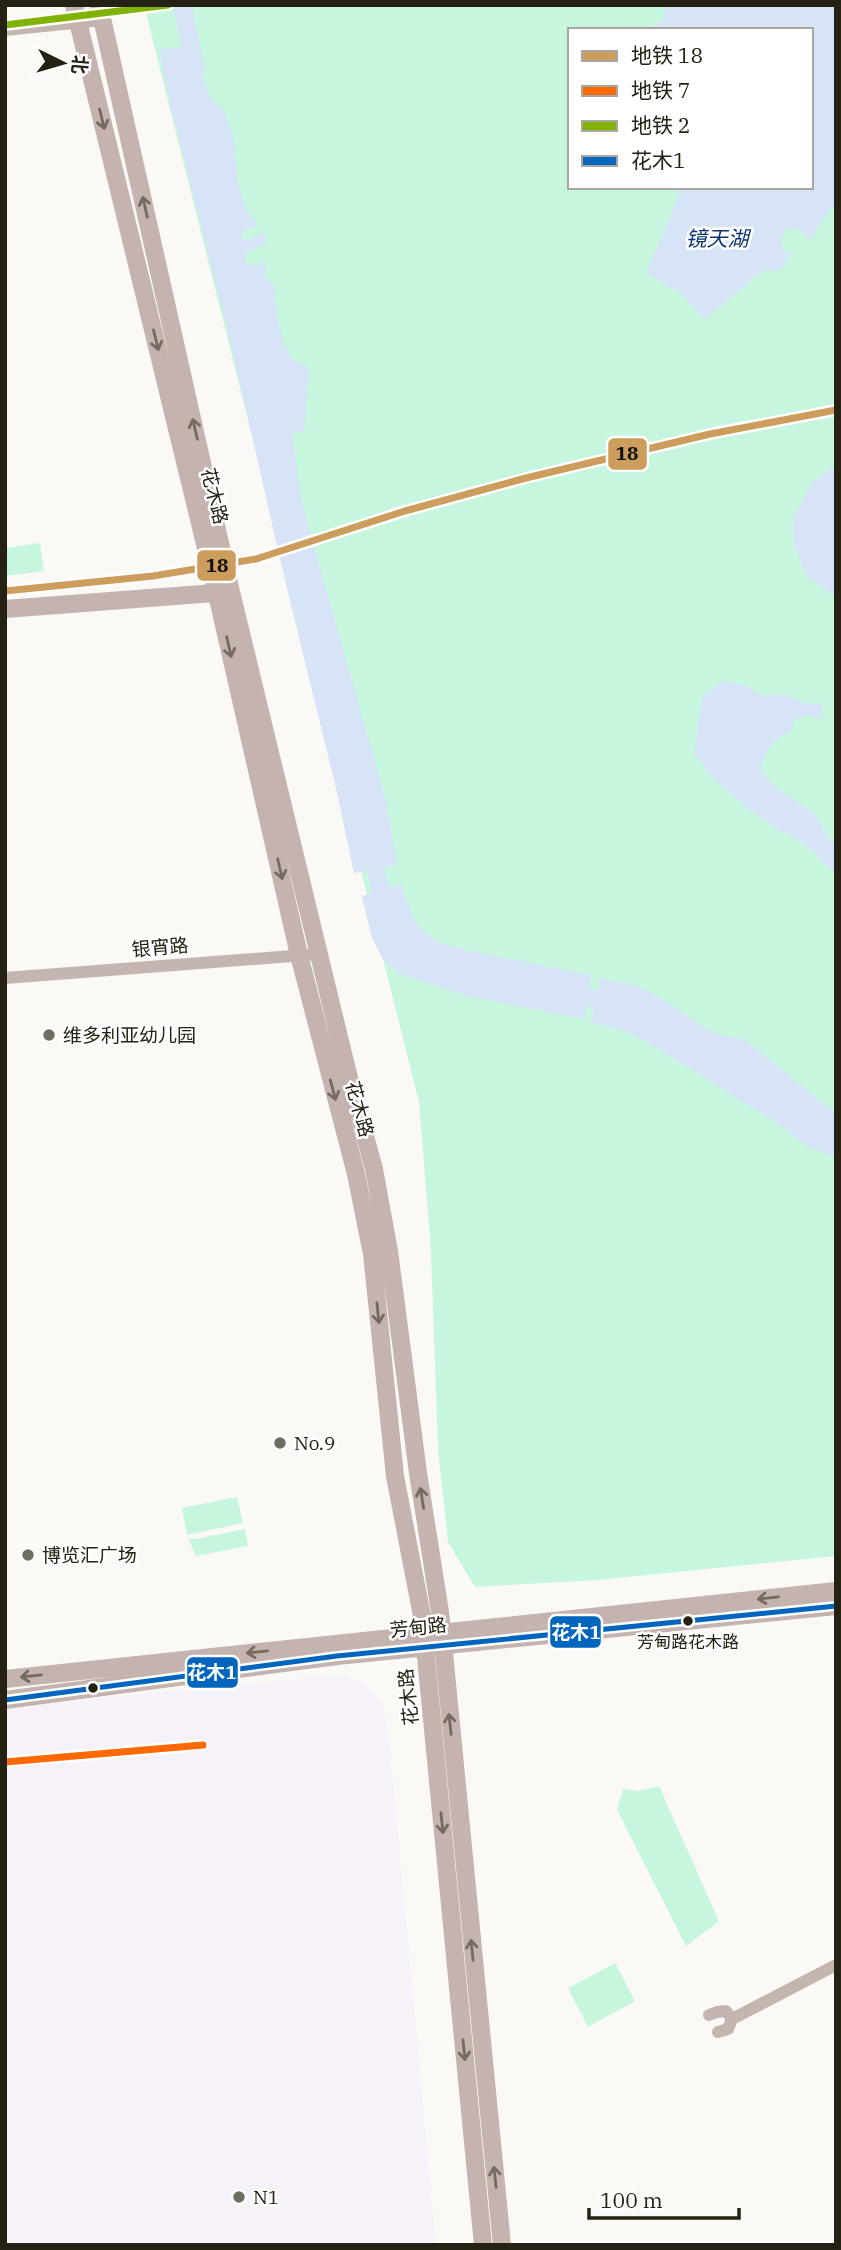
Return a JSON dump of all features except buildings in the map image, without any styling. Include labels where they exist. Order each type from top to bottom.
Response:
[{"type":"main road","name":"花木路","points":[[101,13],[299,955],[356,1174],[372,1254],[395,1476],[422,1616],[433,1639],[483,2245]]},
{"type":"main road","name":"花木路","points":[[76,14],[346,1070],[374,1169],[387,1237],[502,2245]]},
{"type":"main road","points":[[5,597],[223,586]]},
{"type":"main road","points":[[5,609],[223,586]]},
{"type":"main road","name":"芳甸路","points":[[5,1700],[337,1656],[433,1639],[836,1591]]},
{"type":"main road","name":"芳甸路","points":[[5,1679],[433,1639],[836,1606]]},
{"type":"street","points":[[5,30],[76,14],[101,13]]},
{"type":"street","name":"银宵路","points":[[5,978],[318,954]]},
{"type":"street","points":[[718,2032],[729,2029],[732,2019],[836,1965]]},
{"type":"street","points":[[709,2015],[722,2010],[732,2019]]},
{"type":"shaded area","points":[[340,1675],[366,1683],[383,1704],[389,1737],[436,2245],[5,2245],[5,1707]]},
{"type":"green space","points":[[144,5],[836,5],[836,1556],[598,1580],[475,1587],[448,1542],[438,1449],[431,1251],[419,1102]]},
{"type":"green space","points":[[40,543],[44,571],[5,576],[5,548]]},
{"type":"green space","points":[[237,1497],[243,1523],[187,1535],[182,1508]]},
{"type":"green space","points":[[245,1529],[248,1546],[196,1556],[188,1538],[196,1539]]},
{"type":"green space","points":[[659,1786],[719,1921],[686,1946],[617,1810],[623,1789],[638,1791]]},
{"type":"green space","points":[[615,1963],[635,2001],[588,2027],[568,1988]]},
{"type":"water","name":"镜天湖","points":[[663,5],[836,5],[836,206],[830,209],[810,240],[799,229],[786,229],[781,239],[782,248],[792,255],[778,271],[763,270],[704,319],[680,293],[646,273],[680,193],[676,189],[813,189],[813,28],[643,28],[657,25],[665,13]]},
{"type":"water","points":[[196,46],[204,82],[211,99],[225,113],[234,139],[238,184],[246,208],[258,226],[245,230],[240,235],[245,241],[263,233],[267,243],[245,253],[245,262],[252,266],[266,262],[265,275],[274,287],[283,342],[295,362],[309,367],[304,431],[292,434],[300,492],[386,801],[397,865],[354,873],[230,339],[159,50]]},
{"type":"water","points":[[836,465],[836,597],[805,575],[793,539],[793,519],[812,483]]},
{"type":"water","points":[[723,681],[744,685],[763,696],[782,694],[804,703],[822,704],[821,719],[806,715],[793,721],[792,730],[771,745],[760,768],[774,785],[807,808],[821,822],[826,834],[836,844],[836,874],[800,840],[782,832],[748,809],[713,778],[694,754],[702,697]]},
{"type":"water","points":[[401,884],[414,920],[438,942],[465,950],[591,975],[584,1019],[471,997],[399,974],[382,958],[371,935],[362,896]]},
{"type":"water","points":[[600,978],[646,990],[708,1029],[732,1038],[743,1038],[836,1114],[836,1158],[806,1146],[783,1127],[630,1033],[591,1022]]},
{"type":"waterway","points":[[182,5],[196,70]]},
{"type":"waterway","points":[[370,845],[386,914]]},
{"type":"waterway","points":[[564,993],[619,1004]]},
{"type":"metro line","name":"2","points":[[5,25],[168,5]]},
{"type":"metro line","name":"18","points":[[5,591],[153,576],[256,559],[405,511],[526,478],[710,434],[836,410]]},
{"type":"metro line","name":"7","points":[[5,1762],[203,1745]]},
{"type":"transit line","name":"花木1","points":[[5,1700],[337,1656],[836,1606]]},
{"type":"place","name":"维多利亚幼儿园","points":[[49,1035]]},
{"type":"place","name":"No.9","points":[[280,1443]]},
{"type":"place","name":"博览汇广场","points":[[28,1555]]},
{"type":"place","name":"芳甸路花木路","points":[[688,1621]]},
{"type":"place","name":"N1","points":[[239,2197]]}]
